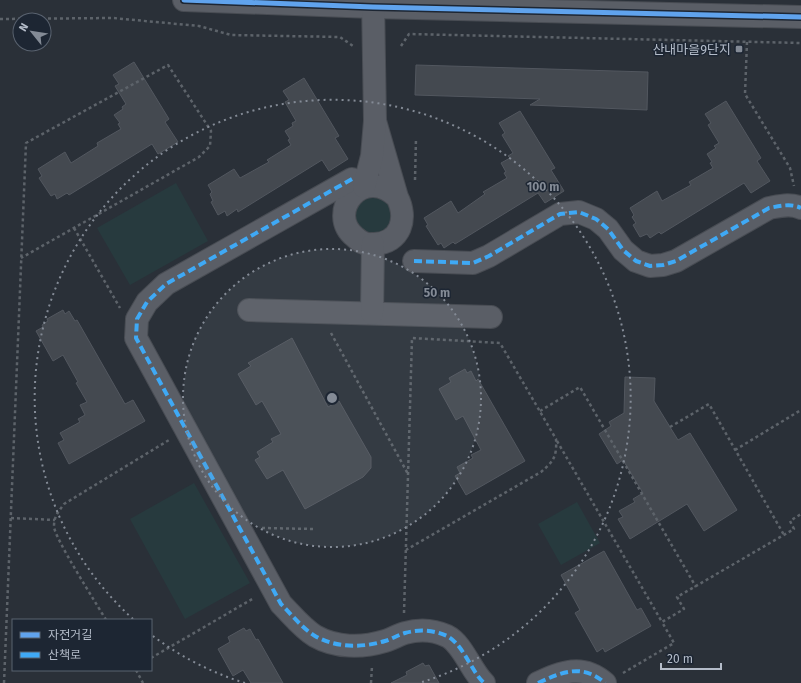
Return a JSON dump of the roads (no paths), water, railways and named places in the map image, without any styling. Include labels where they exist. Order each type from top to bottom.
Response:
[{"type":"street","points":[[184,0],[373,4],[801,17]]},
{"type":"street","points":[[373,4],[376,121],[372,156],[358,183],[356,192],[349,198],[345,207],[344,216],[346,226],[351,235],[359,241],[369,244],[379,244],[389,240],[396,234],[401,224],[403,214],[376,121]]},
{"type":"street","points":[[397,197],[382,187],[358,183],[166,284],[147,302],[137,319],[136,338],[281,604],[298,622],[314,636],[336,645],[365,646],[386,641],[404,634],[428,630],[448,636],[462,651],[484,683]]},
{"type":"street","points":[[414,260],[473,263],[489,256],[560,214],[578,212],[596,219],[608,229],[623,250],[636,260],[650,266],[663,265],[676,261],[770,208],[784,205],[796,207]]},
{"type":"street","points":[[372,313],[373,244]]},
{"type":"street","points":[[249,310],[491,317]]},
{"type":"street","points":[[538,683],[561,672],[580,670],[598,677],[612,679]]},
{"type":"place","name":"산내마을9단지","points":[[739,49]]}]
